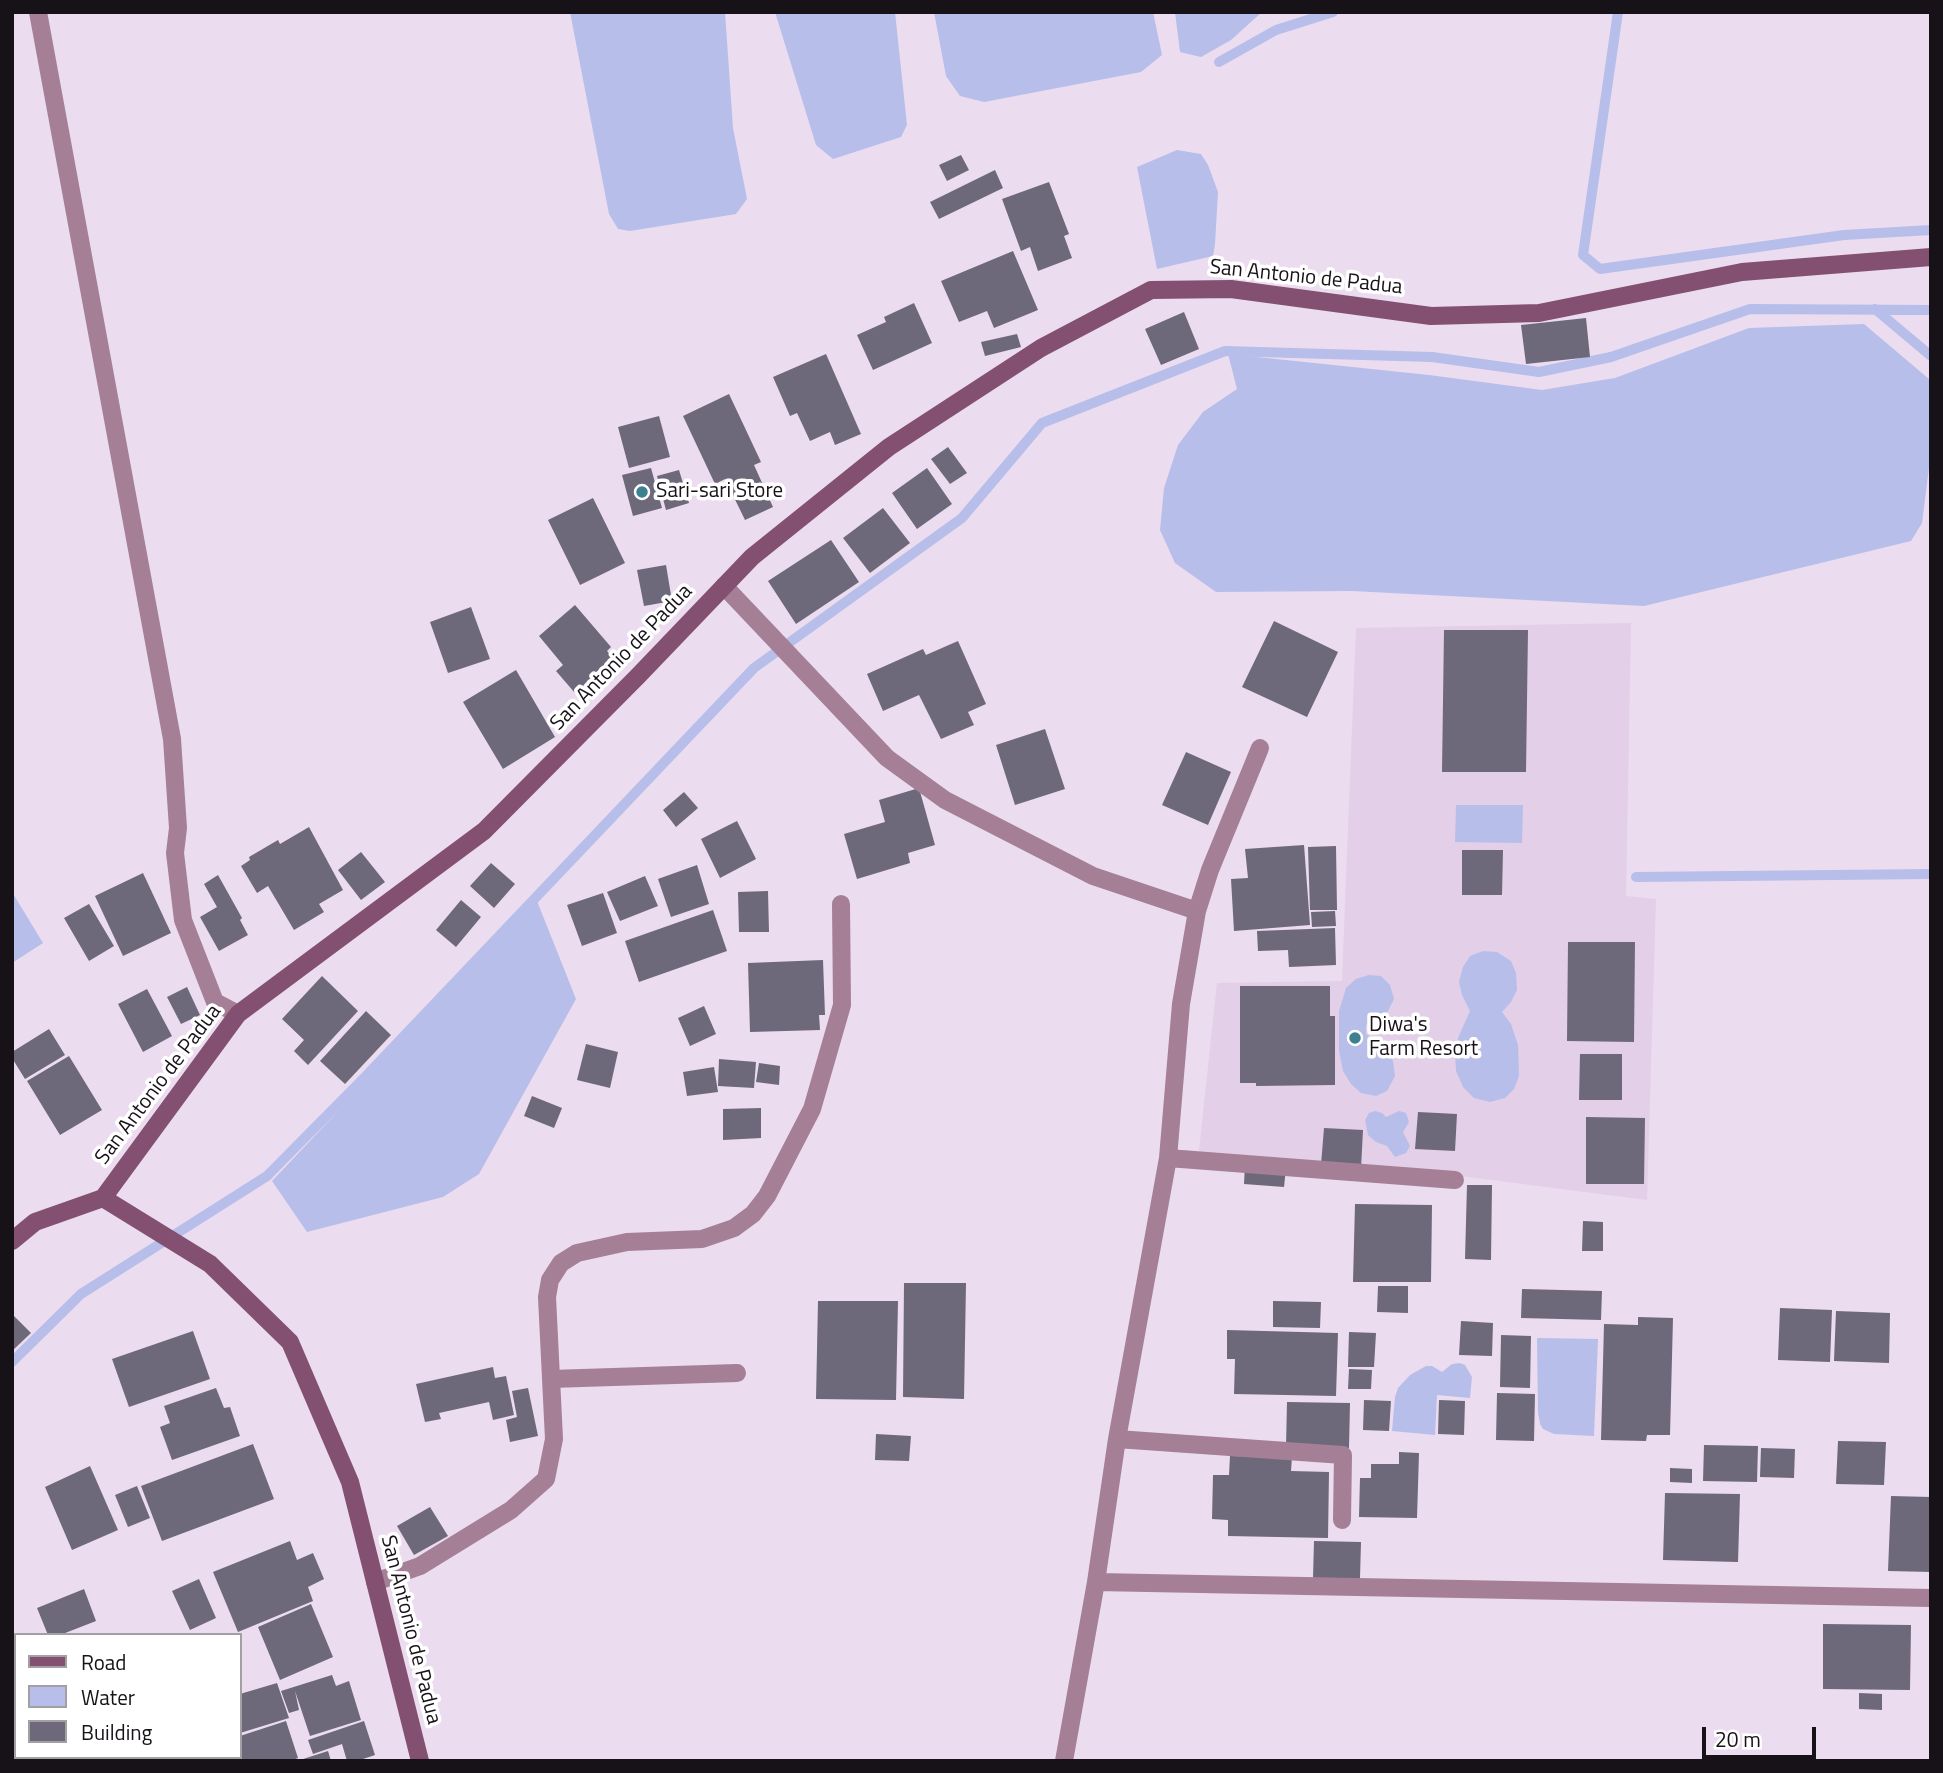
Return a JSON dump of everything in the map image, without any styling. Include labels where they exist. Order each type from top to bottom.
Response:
[{"type":"street","points":[[38,12],[172,739],[178,828],[175,853],[183,920],[215,1002],[238,1014]]},
{"type":"street","name":"San Antonio de Padua","points":[[419,1761],[350,1482],[290,1342],[210,1264],[103,1198],[238,1014],[484,831],[752,557],[889,447],[1041,348],[1151,290],[1231,289],[1432,316],[1539,313],[1742,272],[1931,257]]},
{"type":"street","points":[[723,586],[887,758],[945,800],[1093,876],[1197,911]]},
{"type":"street","points":[[1064,1761],[1096,1582],[1117,1439],[1168,1158],[1181,1004],[1197,911],[1210,870],[1260,748]]},
{"type":"street","points":[[375,1582],[420,1566],[511,1510],[546,1479],[554,1439],[547,1297],[550,1280],[561,1263],[577,1253],[627,1242],[702,1239],[734,1228],[753,1214],[767,1196],[812,1110],[842,1005],[841,904]]},
{"type":"street","points":[[1168,1158],[1455,1180]]},
{"type":"street","points":[[12,1241],[35,1222],[103,1198]]},
{"type":"street","points":[[551,1380],[737,1373]]},
{"type":"street","points":[[1117,1439],[1343,1455],[1342,1520]]},
{"type":"street","points":[[1096,1582],[1931,1598]]},
{"type":"shaded area","points":[[1631,623],[1626,896],[1656,899],[1647,1200],[1453,1175],[1198,1160],[1217,983],[1342,981],[1356,628]]},
{"type":"water","points":[[570,12],[725,12],[733,128],[747,199],[736,214],[630,231],[618,229],[609,214]]},
{"type":"water","points":[[775,12],[895,12],[907,125],[901,137],[833,159],[816,145]]},
{"type":"water","points":[[934,12],[1153,12],[1162,55],[1141,72],[984,102],[960,96],[946,76]]},
{"type":"water","points":[[1175,12],[1262,12],[1231,40],[1201,57],[1180,52]]},
{"type":"water","points":[[1177,150],[1201,154],[1218,192],[1213,256],[1157,269],[1137,167]]},
{"type":"water","points":[[1864,324],[1929,379],[1931,452],[1922,523],[1911,541],[1644,606],[1352,591],[1216,592],[1175,563],[1160,530],[1164,488],[1178,445],[1203,412],[1237,389],[1228,354],[1542,390],[1615,378],[1749,328]]},
{"type":"water","points":[[1456,805],[1523,805],[1522,843],[1455,842]]},
{"type":"water","points":[[12,892],[43,943],[12,963]]},
{"type":"water","points":[[537,901],[576,999],[479,1174],[443,1197],[307,1232],[272,1181]]},
{"type":"water","points":[[1483,951],[1497,952],[1511,961],[1516,973],[1517,990],[1502,1012],[1511,1024],[1518,1045],[1519,1076],[1514,1089],[1505,1098],[1490,1102],[1474,1098],[1463,1087],[1456,1071],[1455,1053],[1458,1038],[1470,1011],[1459,982],[1463,967],[1470,956]]},
{"type":"water","name":"Diwa's Farm Resort","points":[[1369,975],[1381,976],[1390,985],[1394,999],[1387,1013],[1366,1025],[1366,1034],[1386,1049],[1393,1061],[1395,1076],[1387,1091],[1376,1096],[1361,1093],[1351,1084],[1343,1071],[1339,1051],[1339,1011],[1346,988],[1356,979]]},
{"type":"water","points":[[1375,1111],[1386,1117],[1399,1111],[1406,1113],[1409,1122],[1403,1132],[1410,1146],[1406,1153],[1395,1157],[1387,1146],[1368,1135],[1365,1120],[1369,1113]]},
{"type":"water","points":[[1537,1338],[1598,1339],[1594,1436],[1554,1434],[1543,1429],[1540,1424]]},
{"type":"water","points":[[1452,1364],[1465,1365],[1472,1377],[1470,1398],[1437,1395],[1435,1435],[1392,1431],[1395,1397],[1398,1388],[1410,1375],[1426,1366],[1432,1366],[1442,1372]]},
{"type":"building","points":[[961,155],[969,170],[947,181],[939,165]]},
{"type":"building","points":[[995,170],[1003,188],[939,219],[930,202]]},
{"type":"building","points":[[1049,182],[1069,234],[1064,236],[1072,258],[1038,271],[1030,247],[1021,251],[1002,199]]},
{"type":"building","points":[[1013,251],[1038,310],[994,328],[987,311],[959,322],[941,281]]},
{"type":"building","points":[[914,303],[932,343],[873,370],[857,335],[886,322],[884,317]]},
{"type":"building","points":[[1184,312],[1199,349],[1161,365],[1145,329]]},
{"type":"building","points":[[1586,318],[1590,357],[1526,364],[1521,325]]},
{"type":"building","points":[[1017,334],[1021,347],[985,356],[981,342]]},
{"type":"building","points":[[826,354],[861,434],[835,445],[830,432],[810,441],[797,413],[790,416],[773,377]]},
{"type":"building","points":[[729,394],[761,462],[754,465],[773,507],[745,520],[725,479],[715,484],[683,416]]},
{"type":"building","points":[[659,416],[670,457],[629,468],[618,427]]},
{"type":"building","points":[[948,447],[967,473],[950,484],[931,459]]},
{"type":"building","name":"Sari-sari Store","points":[[651,468],[662,508],[633,516],[622,475]]},
{"type":"building","points":[[927,468],[952,504],[917,529],[892,493]]},
{"type":"building","points":[[679,470],[689,503],[666,510],[657,476]]},
{"type":"building","points":[[593,498],[625,563],[580,585],[548,520]]},
{"type":"building","points":[[883,508],[910,543],[870,573],[843,538]]},
{"type":"building","points":[[831,540],[859,582],[796,624],[768,581]]},
{"type":"building","points":[[666,565],[672,601],[644,606],[637,570]]},
{"type":"building","points":[[575,605],[611,647],[607,651],[621,667],[581,700],[556,671],[563,665],[539,636]]},
{"type":"building","points":[[471,607],[490,659],[448,673],[430,622]]},
{"type":"building","points":[[1274,621],[1338,652],[1307,717],[1242,687]]},
{"type":"building","points":[[1444,630],[1528,630],[1526,772],[1442,772]]},
{"type":"building","points":[[958,641],[986,704],[968,712],[974,725],[941,739],[919,695],[883,711],[867,674],[923,649],[926,655]]},
{"type":"building","points":[[516,670],[555,737],[503,769],[463,702]]},
{"type":"building","points":[[1045,729],[1065,789],[1015,805],[996,745]]},
{"type":"building","points":[[1186,752],[1231,772],[1208,825],[1162,805]]},
{"type":"building","points":[[919,788],[935,845],[908,853],[910,863],[857,879],[844,834],[885,822],[879,800]]},
{"type":"building","points":[[684,792],[698,808],[676,827],[663,810]]},
{"type":"building","points":[[737,821],[756,859],[720,878],[701,839]]},
{"type":"building","points":[[309,827],[343,890],[319,904],[324,912],[294,930],[268,886],[257,893],[241,866],[250,860],[249,857],[278,840],[280,844]]},
{"type":"building","points":[[1304,845],[1310,925],[1234,931],[1231,879],[1248,878],[1245,849]]},
{"type":"building","points":[[1336,846],[1337,910],[1310,910],[1308,847]]},
{"type":"building","points":[[1462,850],[1503,850],[1502,895],[1462,895]]},
{"type":"building","points":[[361,852],[385,882],[361,900],[338,870]]},
{"type":"building","points":[[491,863],[515,884],[494,908],[470,886]]},
{"type":"building","points":[[697,865],[709,904],[671,917],[658,879]]},
{"type":"building","points":[[143,873],[171,933],[123,956],[95,896]]},
{"type":"building","points":[[218,875],[242,918],[240,920],[248,935],[219,951],[200,917],[217,907],[204,884]]},
{"type":"building","points":[[645,876],[658,906],[620,921],[607,892]]},
{"type":"building","points":[[768,891],[769,932],[739,932],[738,892]]},
{"type":"building","points":[[603,893],[617,933],[582,946],[567,905]]},
{"type":"building","points":[[461,900],[481,917],[456,947],[436,930]]},
{"type":"building","points":[[89,904],[114,946],[89,961],[64,918]]},
{"type":"building","points":[[713,910],[727,951],[639,982],[625,941]]},
{"type":"building","points":[[1335,911],[1336,926],[1312,927],[1311,912]]},
{"type":"building","points":[[1335,928],[1336,965],[1289,967],[1288,950],[1258,951],[1257,931]]},
{"type":"building","points":[[1568,942],[1635,942],[1634,1042],[1567,1041]]},
{"type":"building","points":[[823,960],[825,1015],[819,1015],[820,1030],[750,1032],[748,963]]},
{"type":"building","points":[[322,976],[358,1011],[308,1065],[294,1051],[304,1040],[282,1019]]},
{"type":"building","points":[[1240,986],[1330,986],[1330,1016],[1335,1016],[1335,1085],[1256,1086],[1256,1083],[1240,1083]]},
{"type":"building","points":[[187,987],[200,1015],[181,1024],[167,997]]},
{"type":"building","points":[[147,989],[172,1036],[143,1052],[118,1004]]},
{"type":"building","points":[[704,1006],[716,1034],[690,1046],[678,1018]]},
{"type":"building","points":[[366,1011],[391,1035],[345,1084],[320,1061]]},
{"type":"building","points":[[49,1029],[65,1055],[25,1079],[12,1058],[12,1052]]},
{"type":"building","points":[[586,1044],[618,1052],[610,1088],[577,1080]]},
{"type":"building","points":[[1580,1054],[1622,1054],[1622,1100],[1579,1100]]},
{"type":"building","points":[[69,1056],[102,1110],[60,1135],[27,1081]]},
{"type":"building","points":[[719,1059],[756,1062],[754,1088],[718,1086]]},
{"type":"building","points":[[759,1063],[780,1066],[779,1085],[756,1082]]},
{"type":"building","points":[[714,1067],[718,1092],[687,1096],[683,1072]]},
{"type":"building","points":[[532,1096],[562,1108],[554,1128],[524,1116]]},
{"type":"building","points":[[761,1108],[761,1138],[723,1140],[723,1109]]},
{"type":"building","points":[[1418,1112],[1457,1114],[1455,1151],[1415,1149]]},
{"type":"building","points":[[1586,1117],[1645,1118],[1644,1184],[1586,1184]]},
{"type":"building","points":[[1324,1128],[1363,1130],[1361,1168],[1321,1165]]},
{"type":"building","points":[[1245,1165],[1286,1168],[1284,1187],[1244,1184]]},
{"type":"building","points":[[1467,1185],[1492,1185],[1491,1260],[1465,1259]]},
{"type":"building","points":[[1355,1204],[1432,1205],[1431,1282],[1353,1282]]},
{"type":"building","points":[[1583,1221],[1603,1222],[1603,1251],[1582,1251]]},
{"type":"building","points":[[904,1283],[966,1283],[964,1399],[903,1397]]},
{"type":"building","points":[[1378,1286],[1408,1286],[1408,1313],[1377,1312]]},
{"type":"building","points":[[1522,1289],[1602,1291],[1601,1320],[1521,1318]]},
{"type":"building","points":[[818,1301],[898,1301],[896,1400],[816,1399]]},
{"type":"building","points":[[1273,1301],[1321,1302],[1320,1328],[1273,1327]]},
{"type":"building","points":[[1780,1308],[1832,1310],[1830,1362],[1778,1360]]},
{"type":"building","points":[[1836,1311],[1890,1313],[1889,1363],[1834,1361]]},
{"type":"building","points":[[12,1314],[31,1333],[12,1351]]},
{"type":"building","points":[[1638,1317],[1673,1318],[1670,1435],[1647,1435],[1646,1441],[1601,1440],[1604,1324],[1638,1325]]},
{"type":"building","points":[[1461,1321],[1493,1323],[1492,1356],[1459,1355]]},
{"type":"building","points":[[1227,1330],[1338,1333],[1336,1396],[1234,1394],[1235,1359],[1227,1359]]},
{"type":"building","points":[[193,1331],[210,1379],[129,1407],[112,1359]]},
{"type":"building","points":[[1349,1332],[1376,1333],[1374,1367],[1348,1367]]},
{"type":"building","points":[[1501,1335],[1531,1336],[1530,1388],[1500,1387]]},
{"type":"building","points":[[493,1367],[495,1378],[506,1376],[514,1415],[493,1420],[489,1402],[439,1413],[441,1419],[425,1422],[416,1384]]},
{"type":"building","points":[[1349,1369],[1372,1370],[1371,1389],[1348,1389]]},
{"type":"building","points":[[216,1388],[224,1408],[230,1407],[240,1436],[172,1460],[160,1427],[170,1423],[164,1406]]},
{"type":"building","points":[[528,1388],[538,1436],[510,1442],[506,1420],[517,1417],[512,1391]]},
{"type":"building","points":[[1497,1393],[1535,1394],[1534,1441],[1496,1440]]},
{"type":"building","points":[[1364,1400],[1391,1401],[1389,1431],[1363,1430]]},
{"type":"building","points":[[1439,1400],[1465,1401],[1464,1435],[1438,1434]]},
{"type":"building","points":[[1287,1402],[1350,1403],[1349,1448],[1286,1447]]},
{"type":"building","points":[[876,1434],[911,1436],[909,1461],[875,1460]]},
{"type":"building","points":[[1838,1441],[1886,1442],[1884,1485],[1836,1484]]},
{"type":"building","points":[[253,1444],[274,1499],[162,1541],[141,1486]]},
{"type":"building","points":[[1704,1445],[1758,1446],[1757,1482],[1703,1481]]},
{"type":"building","points":[[1761,1448],[1795,1449],[1794,1478],[1760,1477]]},
{"type":"building","points":[[1399,1452],[1419,1453],[1417,1518],[1359,1517],[1360,1478],[1371,1478],[1371,1464],[1399,1464]]},
{"type":"building","points":[[1230,1456],[1292,1457],[1291,1471],[1329,1472],[1328,1538],[1228,1536],[1228,1520],[1212,1519],[1213,1475],[1229,1475]]},
{"type":"building","points":[[90,1466],[118,1530],[72,1550],[45,1487]]},
{"type":"building","points":[[1670,1468],[1692,1469],[1692,1483],[1670,1482]]},
{"type":"building","points":[[137,1486],[150,1518],[128,1527],[115,1495]]},
{"type":"building","points":[[1665,1493],[1740,1494],[1738,1562],[1663,1560]]},
{"type":"building","points":[[1891,1496],[1931,1497],[1931,1572],[1888,1571]]},
{"type":"building","points":[[430,1507],[448,1536],[414,1555],[397,1526]]},
{"type":"building","points":[[290,1541],[297,1560],[313,1553],[324,1579],[308,1587],[313,1601],[238,1632],[213,1572]]},
{"type":"building","points":[[1314,1541],[1361,1542],[1360,1578],[1313,1578]]},
{"type":"building","points":[[199,1579],[216,1618],[190,1630],[172,1591]]},
{"type":"building","points":[[84,1589],[96,1621],[65,1633],[47,1633],[37,1608]]},
{"type":"building","points":[[311,1604],[333,1657],[280,1680],[258,1627]]},
{"type":"building","points":[[1823,1624],[1911,1625],[1910,1690],[1823,1689]]},
{"type":"building","points":[[332,1675],[336,1686],[349,1681],[361,1720],[310,1736],[295,1691],[299,1710],[289,1713],[281,1691]]},
{"type":"building","points":[[277,1683],[289,1718],[242,1732],[242,1693]]},
{"type":"building","points":[[1859,1693],[1882,1694],[1882,1710],[1859,1709]]},
{"type":"building","points":[[14,1694],[14,1732],[12,1727]]},
{"type":"building","points":[[286,1721],[298,1758],[290,1761],[227,1761],[226,1759],[242,1759],[242,1735]]},
{"type":"building","points":[[364,1721],[375,1755],[347,1761],[342,1744],[313,1754],[308,1740]]},
{"type":"building","points":[[328,1751],[331,1761],[300,1761],[300,1760]]},
{"type":"waterway","points":[[1219,62],[1276,30],[1333,12]]},
{"type":"waterway","points":[[1618,12],[1583,255],[1600,269],[1844,235],[1931,230]]},
{"type":"waterway","points":[[12,1362],[81,1294],[267,1176],[365,1077],[754,668],[962,518],[1042,423],[1225,351],[1432,357],[1539,372],[1611,357],[1750,309],[1931,310]]},
{"type":"waterway","points":[[1875,309],[1931,356]]},
{"type":"waterway","points":[[1636,877],[1931,874]]},
{"type":"place","name":"Sari-sari Store","points":[[642,492]]},
{"type":"place","name":"Diwa's Farm Resort","points":[[1355,1038]]}]
